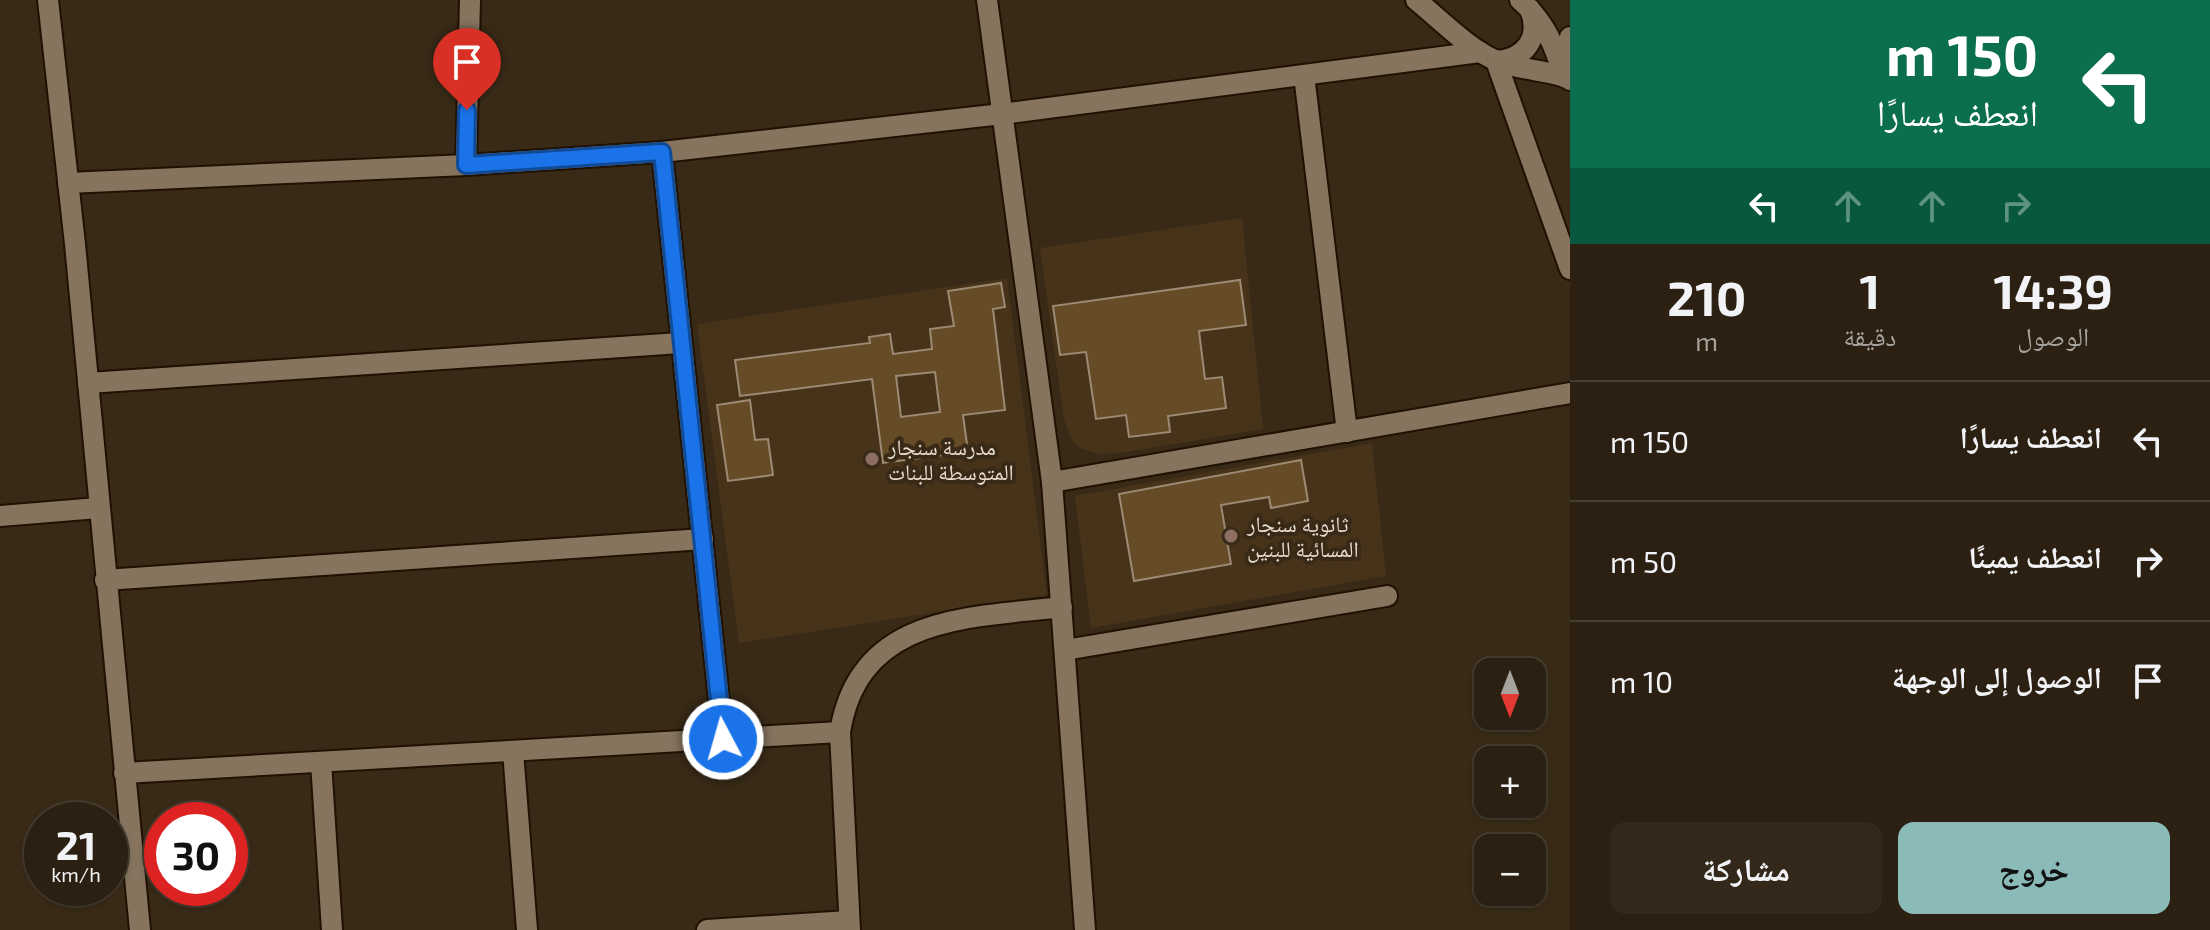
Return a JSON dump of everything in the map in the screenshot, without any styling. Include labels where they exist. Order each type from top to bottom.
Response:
[{"type":"street","points":[[48,0],[140,930]]},
{"type":"street","points":[[466,165],[470,0]]},
{"type":"street","points":[[987,0],[1052,482],[1085,930]]},
{"type":"street","points":[[1416,0],[1488,56],[1540,73],[1566,77]]},
{"type":"street","points":[[68,183],[466,165],[662,152],[1002,114],[1304,75],[1488,56],[1515,58],[1529,45],[1535,27],[1525,4]]},
{"type":"street","points":[[1525,4],[1545,28],[1566,77]]},
{"type":"street","points":[[1566,77],[1570,37]]},
{"type":"street","points":[[1488,56],[1570,269]]},
{"type":"street","points":[[1304,75],[1347,432]]},
{"type":"street","points":[[662,152],[723,739]]},
{"type":"street","points":[[88,383],[680,343]]},
{"type":"street","points":[[1052,482],[1570,393]]},
{"type":"street","points":[[0,516],[98,508]]},
{"type":"street","points":[[105,580],[703,539]]},
{"type":"street","points":[[1065,650],[1387,596]]},
{"type":"street","points":[[707,930],[850,926],[840,732],[843,708],[864,669],[904,636],[952,620],[1062,607]]},
{"type":"street","points":[[124,773],[840,732]]},
{"type":"street","points":[[513,751],[527,930]]},
{"type":"street","points":[[321,762],[332,930]]},
{"type":"shaded area","points":[[1242,218],[1263,429],[1120,453],[1099,454],[1080,448],[1073,442],[1064,420],[1040,248]]},
{"type":"shaded area","name":"مدرسة سنجار المتوسطة للبنات","points":[[1007,278],[1047,595],[739,643],[697,324]]},
{"type":"shaded area","name":"ثانوية سنجار المسائية للبنين","points":[[1372,443],[1386,576],[1091,628],[1075,496]]},
{"type":"building","points":[[1240,280],[1246,325],[1199,331],[1205,379],[1222,377],[1226,408],[1168,416],[1170,432],[1129,437],[1126,415],[1096,419],[1086,352],[1060,355],[1053,306]]},
{"type":"building","points":[[1001,283],[1005,307],[993,309],[1005,410],[963,415],[968,452],[883,463],[872,379],[740,396],[735,360],[870,343],[869,337],[890,334],[893,354],[932,349],[930,329],[954,326],[948,291]],"holes":[[[935,372],[940,412],[901,417],[896,376]]]},
{"type":"building","points":[[750,400],[755,440],[768,439],[773,475],[728,481],[717,405]]},
{"type":"building","points":[[1301,460],[1308,501],[1271,508],[1269,497],[1221,505],[1231,564],[1134,581],[1119,494]]},
{"type":"place","name":"مدرسة سنجار المتوسطة للبنات","points":[[872,459]]},
{"type":"place","name":"ثانوية سنجار المسائية للبنين","points":[[1231,536]]},
{"type":"route","points":[[467,110],[466,165],[662,152],[723,739]]}]
